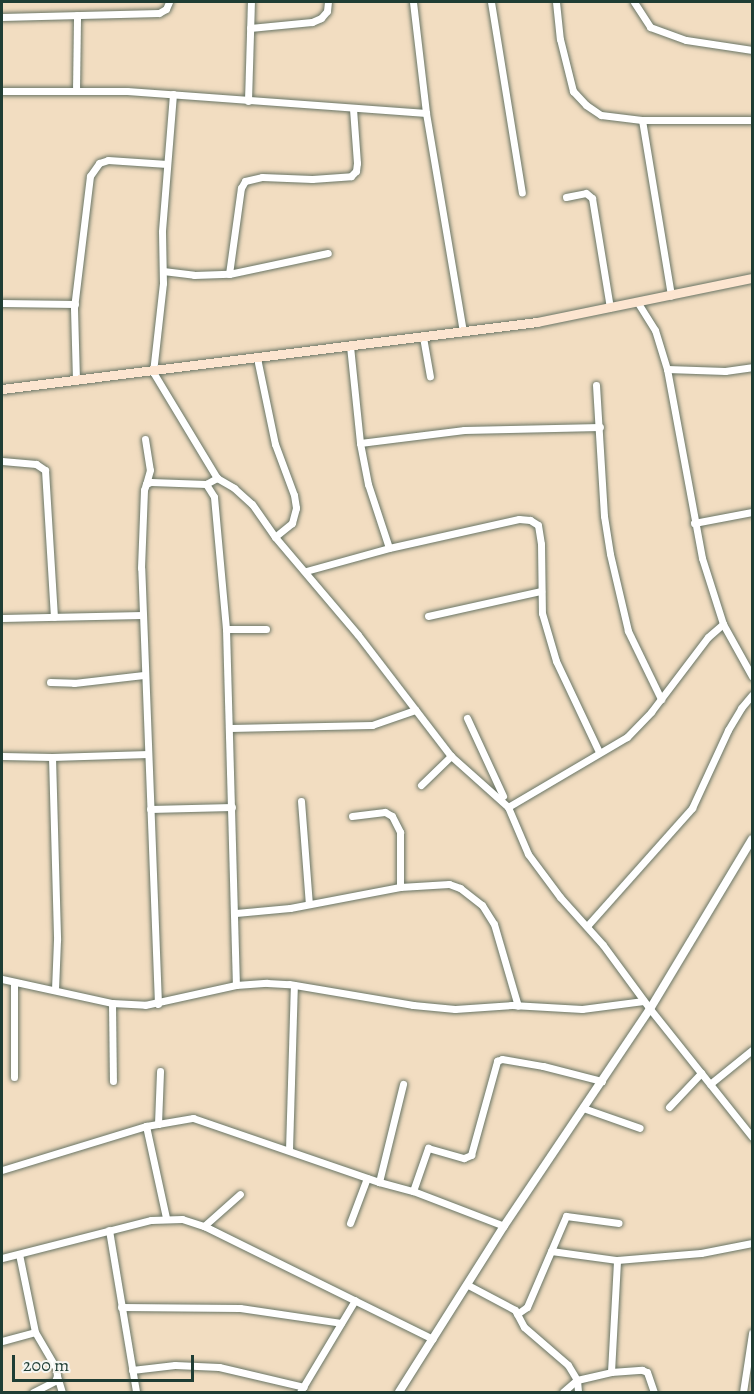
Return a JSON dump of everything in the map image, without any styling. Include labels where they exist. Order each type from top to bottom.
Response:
[{"type":"main road","points":[[2,389],[463,332],[638,303],[753,278]]},
{"type":"street","points":[[2,17],[159,13],[166,9],[169,2]]},
{"type":"street","points":[[248,101],[251,2]]},
{"type":"street","points":[[250,28],[312,22],[321,18],[327,11],[328,2]]},
{"type":"street","points":[[413,2],[426,113],[463,332]]},
{"type":"street","points":[[491,2],[522,193]]},
{"type":"street","points":[[556,2],[560,39],[573,91],[586,105],[601,115],[642,120],[753,120]]},
{"type":"street","points":[[634,2],[650,27],[686,40],[753,50]]},
{"type":"street","points":[[76,91],[77,15]]},
{"type":"street","points":[[2,91],[173,94],[426,113]]},
{"type":"street","points":[[173,94],[153,372],[218,478],[252,504],[275,537],[306,571],[451,756],[475,775],[508,807],[528,854],[560,897],[587,926],[650,1009],[751,1132]]},
{"type":"street","points":[[229,274],[241,188],[245,181],[262,177],[312,179],[351,176],[356,171],[357,163],[353,109]]},
{"type":"street","points":[[642,120],[671,296]]},
{"type":"street","points":[[76,380],[75,304],[90,176],[99,163],[108,160],[167,164]]},
{"type":"street","points":[[566,197],[585,193],[591,196],[610,308]]},
{"type":"street","points":[[162,271],[194,275],[229,274],[328,253]]},
{"type":"street","points":[[2,303],[75,304]]},
{"type":"street","points":[[638,303],[655,330],[667,369],[702,558],[723,624],[753,676]]},
{"type":"street","points":[[423,337],[430,376]]},
{"type":"street","points":[[350,346],[360,443],[368,484],[389,548]]},
{"type":"street","points":[[257,358],[275,444],[294,495],[296,508],[292,523],[275,537]]},
{"type":"street","points":[[667,369],[725,371],[753,367]]},
{"type":"street","points":[[596,385],[604,516],[616,582],[628,631],[662,699]]},
{"type":"street","points":[[360,443],[464,430],[600,427]]},
{"type":"street","points":[[145,439],[150,470],[146,484],[141,568],[142,615],[158,1004]]},
{"type":"street","points":[[2,461],[36,464],[45,470],[54,617]]},
{"type":"street","points":[[146,484],[152,482],[206,484],[218,478]]},
{"type":"street","points":[[206,484],[214,497],[226,629],[236,913],[236,985]]},
{"type":"street","points":[[694,523],[753,512]]},
{"type":"street","points":[[306,571],[389,548],[519,519],[530,520],[538,525],[541,544],[542,613],[556,661],[599,752]]},
{"type":"street","points":[[428,616],[541,591]]},
{"type":"street","points":[[2,618],[142,615]]},
{"type":"street","points":[[508,807],[627,737],[662,699],[708,637],[723,624]]},
{"type":"street","points":[[226,629],[266,629]]},
{"type":"street","points":[[50,682],[74,683],[144,675]]},
{"type":"street","points":[[587,926],[692,808],[728,730],[741,708],[753,695]]},
{"type":"street","points":[[230,728],[372,725],[415,710]]},
{"type":"street","points":[[467,718],[503,796]]},
{"type":"street","points":[[2,756],[148,754]]},
{"type":"street","points":[[421,785],[451,756]]},
{"type":"street","points":[[52,757],[57,940],[55,990]]},
{"type":"street","points":[[475,775],[489,769]]},
{"type":"street","points":[[301,801],[309,904]]},
{"type":"street","points":[[150,809],[232,807]]},
{"type":"street","points":[[352,816],[385,812],[392,816],[400,831],[400,887]]},
{"type":"street","points":[[399,1392],[504,1226],[650,1009],[753,839]]},
{"type":"street","points":[[236,913],[309,904],[400,887],[449,884],[460,888],[482,905],[498,932],[518,1006]]},
{"type":"street","points":[[2,979],[112,1003],[158,1004],[236,985],[294,985],[413,1005],[455,1009],[518,1006],[582,1009],[643,1000]]},
{"type":"street","points":[[14,983],[14,1077]]},
{"type":"street","points":[[289,1150],[294,985]]},
{"type":"street","points":[[112,1003],[113,1081]]},
{"type":"street","points":[[710,1084],[753,1050]]},
{"type":"street","points":[[413,1191],[428,1148],[464,1158],[471,1155],[497,1061],[502,1059],[543,1066],[602,1081]]},
{"type":"street","points":[[158,1124],[160,1071]]},
{"type":"street","points":[[669,1107],[701,1073]]},
{"type":"street","points":[[379,1182],[403,1084]]},
{"type":"street","points":[[584,1108],[640,1128]]},
{"type":"street","points":[[2,1170],[146,1126],[193,1118],[379,1182],[413,1191],[504,1226]]},
{"type":"street","points":[[146,1126],[165,1218]]},
{"type":"street","points":[[350,1223],[368,1178]]},
{"type":"street","points":[[204,1226],[240,1194]]},
{"type":"street","points":[[517,1314],[527,1307],[566,1216],[620,1223]]},
{"type":"street","points":[[2,1258],[109,1230],[165,1218],[182,1219],[204,1226],[433,1339]]},
{"type":"street","points":[[109,1230],[136,1392]]},
{"type":"street","points":[[551,1251],[617,1260],[701,1253],[753,1243]]},
{"type":"street","points":[[19,1254],[35,1332],[56,1368],[62,1392]]},
{"type":"street","points":[[611,1372],[617,1260]]},
{"type":"street","points":[[468,1286],[517,1314],[524,1327],[568,1365],[577,1380],[578,1392]]},
{"type":"street","points":[[132,1370],[175,1365],[219,1367],[302,1390],[355,1300]]},
{"type":"street","points":[[121,1307],[240,1308],[341,1323]]},
{"type":"street","points":[[2,1341],[35,1332]]},
{"type":"street","points":[[743,1392],[753,1333]]},
{"type":"street","points":[[563,1392],[577,1380],[611,1372],[642,1370],[647,1372],[654,1392]]},
{"type":"street","points":[[33,1392],[55,1381],[57,1376]]}]
